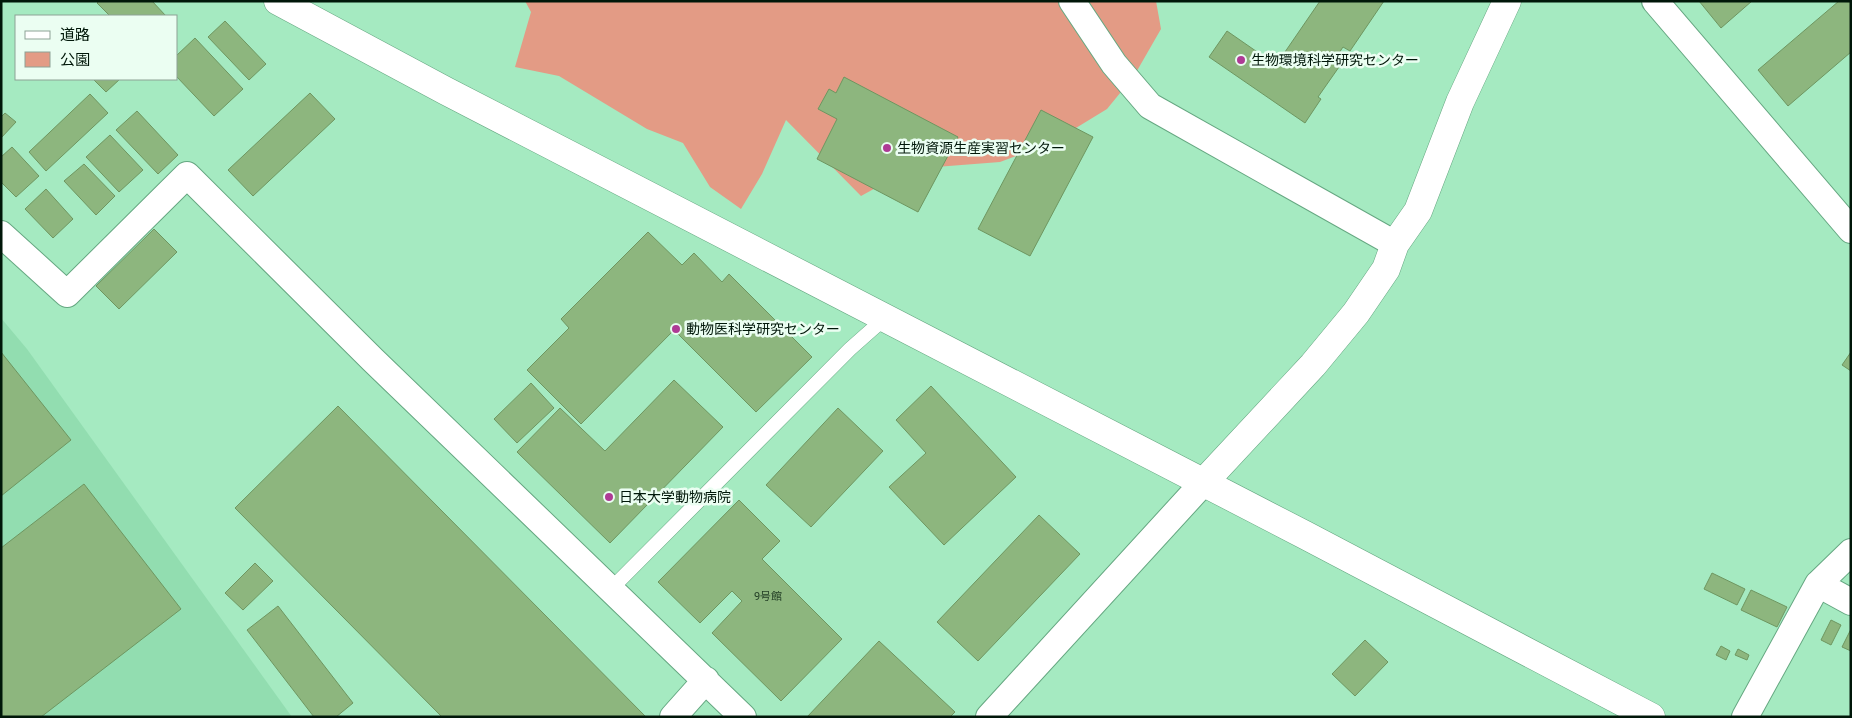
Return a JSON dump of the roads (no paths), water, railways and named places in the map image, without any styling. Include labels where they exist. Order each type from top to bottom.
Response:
[{"type":"street","points":[[278,1],[446,91],[1204,482],[1651,717]]},
{"type":"street","points":[[1072,1],[1114,64],[1150,106],[1395,244]]},
{"type":"street","points":[[989,717],[1313,365],[1350,320],[1386,269],[1395,244],[1418,211],[1460,102],[1507,1]]},
{"type":"street","points":[[1655,1],[1851,230]]},
{"type":"street","points":[[1,234],[67,294],[187,175],[373,360],[743,717]]},
{"type":"street","points":[[1745,717],[1818,584],[1851,552]]},
{"type":"street","points":[[1818,584],[1851,602]]},
{"type":"street","points":[[673,717],[706,680]]},
{"type":"lane","points":[[611,589],[850,349],[886,318]]},
{"type":"place","name":"生物環境科学研究センター","points":[[1241,60]]},
{"type":"place","name":"生物資源生産実習センター","points":[[887,148]]},
{"type":"place","name":"動物医科学研究センター","points":[[676,329]]},
{"type":"place","name":"日本大学動物病院","points":[[609,497]]}]
